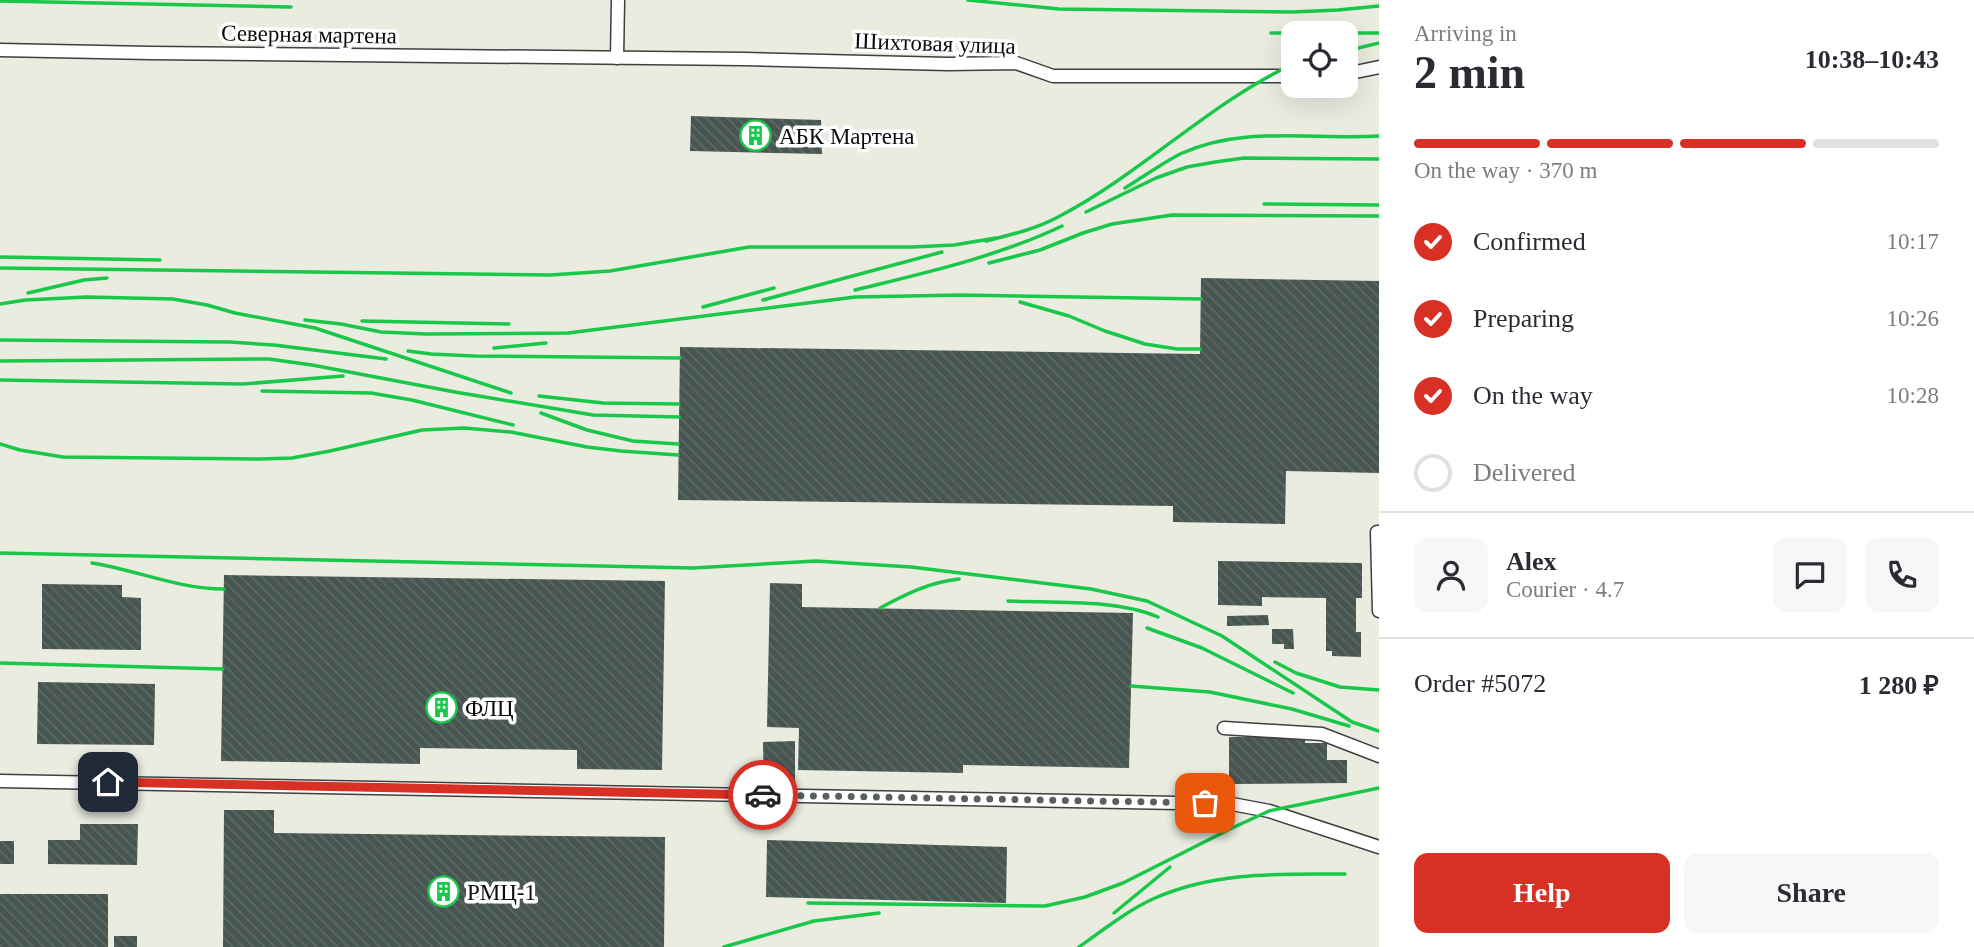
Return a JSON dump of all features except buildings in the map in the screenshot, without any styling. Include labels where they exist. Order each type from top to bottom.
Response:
[{"type":"street","points":[[617,58],[618,0]]},
{"type":"street","name":"Северная мартена","points":[[0,50],[617,58]]},
{"type":"street","name":"Шихтовая улица","points":[[617,58],[1016,63],[1053,76],[1281,76]]},
{"type":"street","points":[[1358,71],[1379,67]]},
{"type":"street","points":[[1378,532],[1379,611]]},
{"type":"street","points":[[1224,727],[1322,734],[1379,756]]},
{"type":"street","points":[[0,780],[1232,804],[1269,811],[1379,847]]},
{"type":"shaded area","points":[[0,0],[1379,0],[1379,947],[0,947]]},
{"type":"railway","points":[[968,0],[1059,9],[1292,12],[1379,6]]},
{"type":"railway","points":[[0,1],[291,7]]},
{"type":"railway","points":[[1271,33],[1379,33]]},
{"type":"railway","points":[[1358,48],[1379,43]]},
{"type":"railway","points":[[986,241],[1041,225],[1088,200],[1232,99],[1281,70]]},
{"type":"railway","points":[[1125,188],[1180,154],[1228,140],[1278,136],[1379,136]]},
{"type":"railway","points":[[1086,212],[1156,178],[1187,167],[1244,158],[1379,159]]},
{"type":"railway","points":[[1264,204],[1379,205]]},
{"type":"railway","points":[[989,263],[1040,250],[1112,224],[1172,215],[1379,216]]},
{"type":"railway","points":[[855,290],[1012,247],[1062,226]]},
{"type":"railway","points":[[0,268],[550,275],[610,271],[749,247],[912,247],[954,245],[996,238]]},
{"type":"railway","points":[[763,300],[942,252]]},
{"type":"railway","points":[[0,257],[160,260]]},
{"type":"railway","points":[[28,293],[84,280],[107,278]]},
{"type":"railway","points":[[703,307],[774,288]]},
{"type":"railway","points":[[305,320],[381,332],[568,333],[855,297],[961,295],[1201,299]]},
{"type":"railway","points":[[0,304],[87,297],[173,299],[315,328],[511,393]]},
{"type":"railway","points":[[1020,302],[1069,316],[1145,344],[1200,349]]},
{"type":"railway","points":[[362,321],[509,324]]},
{"type":"railway","points":[[0,340],[230,342],[386,359]]},
{"type":"railway","points":[[494,348],[546,343]]},
{"type":"railway","points":[[408,351],[474,356],[680,358]]},
{"type":"railway","points":[[0,361],[269,359],[593,415],[679,417]]},
{"type":"railway","points":[[0,380],[243,384],[343,376]]},
{"type":"railway","points":[[262,391],[371,393],[412,400],[513,425]]},
{"type":"railway","points":[[539,396],[603,403],[679,404]]},
{"type":"railway","points":[[541,413],[587,430],[633,441],[678,444]]},
{"type":"railway","points":[[0,444],[63,457],[292,458],[422,430],[464,428],[511,432],[587,447],[678,455]]},
{"type":"railway","points":[[0,553],[693,568],[816,561],[911,567],[1091,589],[1147,601],[1222,636],[1352,722],[1379,731]]},
{"type":"railway","points":[[92,563],[174,583],[224,589]]},
{"type":"railway","points":[[880,608],[918,589],[959,579]]},
{"type":"railway","points":[[1008,601],[1123,607],[1158,617]]},
{"type":"railway","points":[[1147,628],[1202,648],[1293,693]]},
{"type":"railway","points":[[1275,662],[1296,673],[1340,687],[1379,690]]},
{"type":"railway","points":[[0,663],[223,669]]},
{"type":"railway","points":[[1131,686],[1210,692],[1292,709],[1349,726]]},
{"type":"railway","points":[[808,903],[1045,906],[1085,897],[1123,883],[1269,811],[1379,788]]},
{"type":"railway","points":[[1114,913],[1170,867]]},
{"type":"railway","points":[[1079,947],[1135,908],[1178,889],[1249,876],[1345,874]]},
{"type":"railway","points":[[724,947],[814,921],[879,913]]},
{"type":"way so far","points":[[763,795],[1205,803]]},
{"type":"place","name":"АБК Мартена","points":[[756,136]]},
{"type":"place","name":"ФЛЦ","points":[[442,708]]},
{"type":"place","name":"РМЦ-1","points":[[444,892]]},
{"type":"route","points":[[108,782],[763,795]]}]
